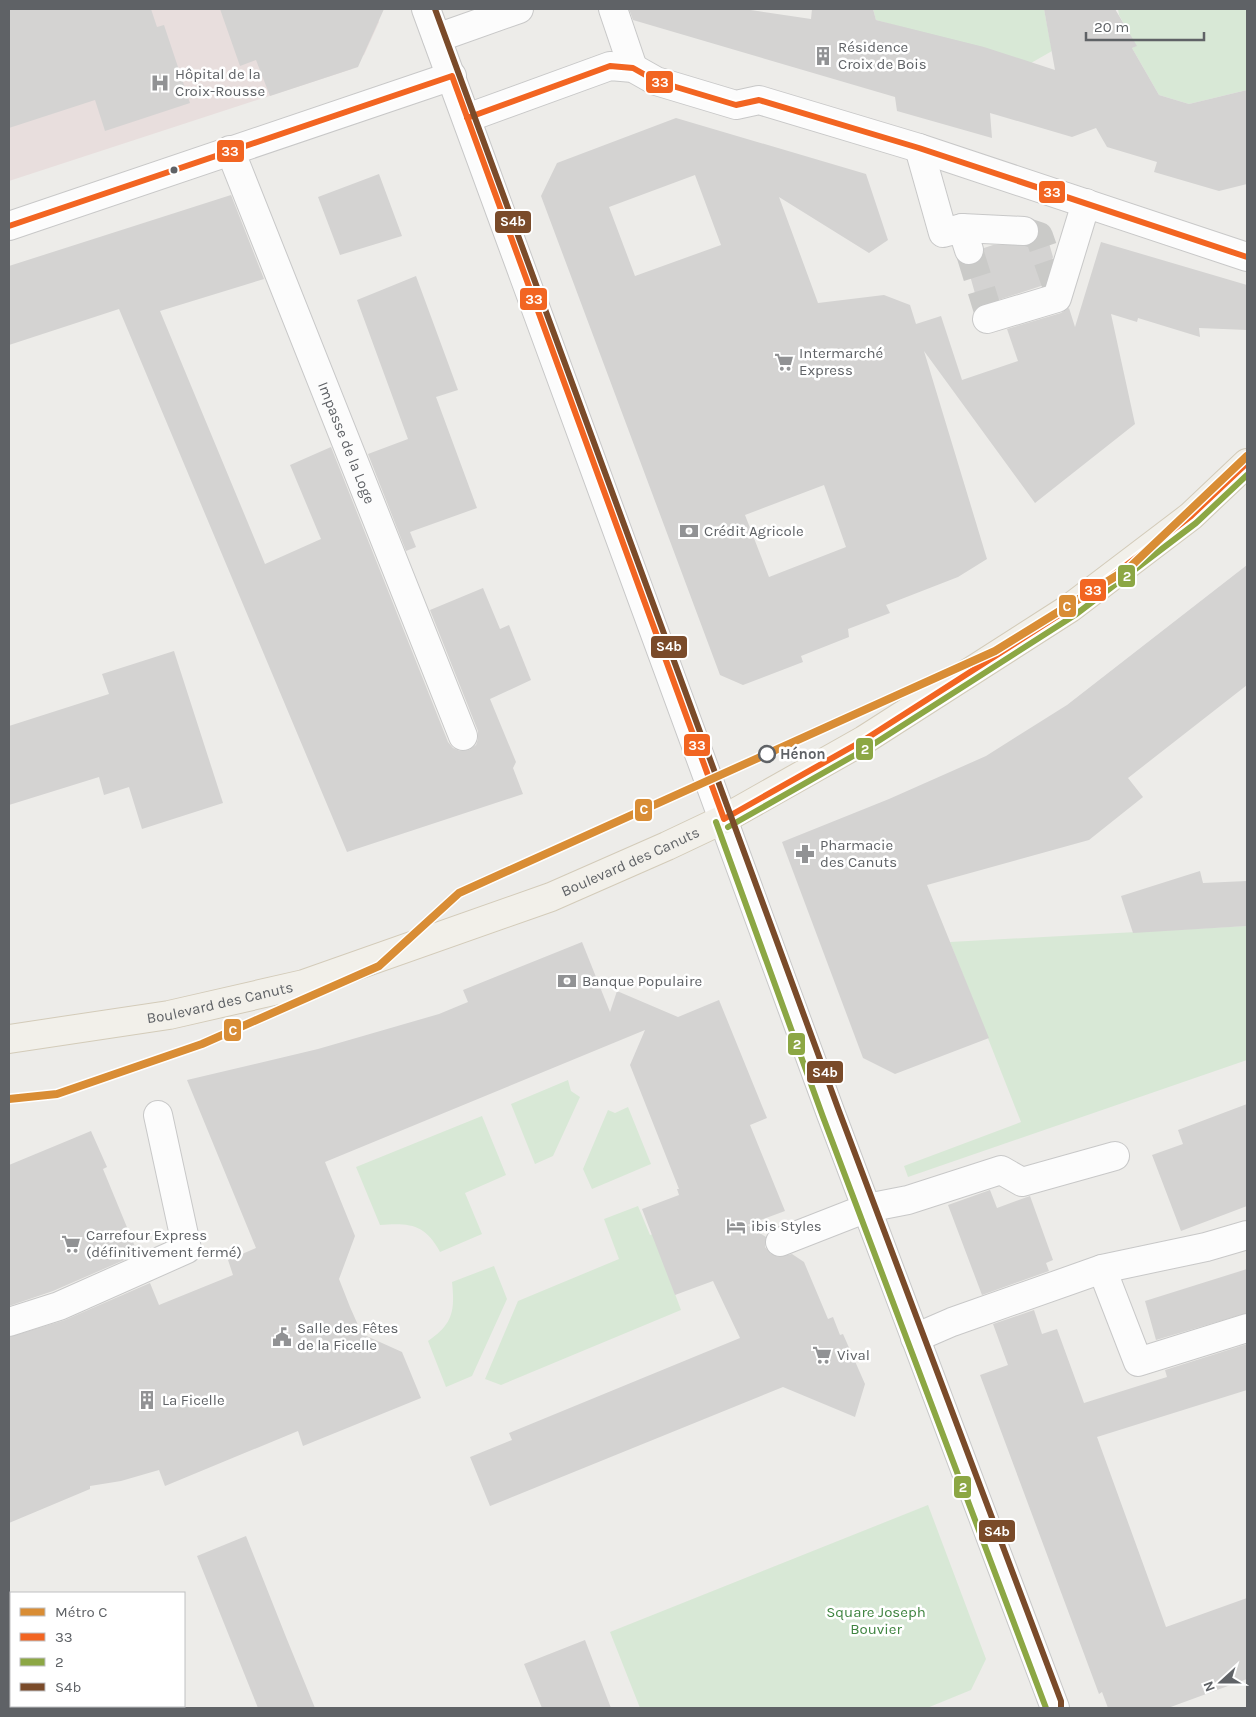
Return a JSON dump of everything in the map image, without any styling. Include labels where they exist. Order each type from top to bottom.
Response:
[{"type":"main road","name":"Boulevard des Canuts","points":[[9,1039],[169,1015],[304,984],[551,897],[724,819],[864,740],[1070,608],[1191,516],[1247,463]]},
{"type":"street","points":[[426,9],[1049,1707]]},
{"type":"street","points":[[437,38],[519,9]]},
{"type":"street","points":[[613,9],[633,68]]},
{"type":"street","points":[[467,118],[610,66],[633,68],[656,81],[736,105],[759,100],[918,148],[1247,256]]},
{"type":"street","points":[[9,226],[452,76]]},
{"type":"street","points":[[918,148],[958,237],[1024,230]]},
{"type":"street","name":"Impasse de la Loge","points":[[230,150],[463,736]]},
{"type":"street","points":[[987,319],[1057,298],[1086,203]]},
{"type":"street","points":[[9,1322],[59,1306],[187,1249],[158,1115]]},
{"type":"street","points":[[780,1242],[867,1208],[908,1200],[1001,1170],[1022,1182],[1115,1156]]},
{"type":"street","points":[[915,1338],[952,1322],[1102,1269],[1206,1247],[1247,1235]]},
{"type":"street","points":[[1102,1269],[1138,1362],[1247,1328]]},
{"type":"shaded area","name":"Hôpital de la Croix-Rousse","points":[[9,9],[374,9],[379,22],[364,55],[349,61],[352,69],[9,181]]},
{"type":"green space","points":[[873,9],[1044,9],[1052,51],[1031,63],[876,20]]},
{"type":"green space","points":[[1118,9],[1247,9],[1247,90],[1189,104],[1159,95],[1132,48],[1136,46],[1119,15]]},
{"type":"green space","points":[[1247,926],[1247,1060],[908,1177],[904,1166],[1021,1122],[950,942]]},
{"type":"green space","points":[[568,1080],[571,1091],[580,1097],[553,1156],[535,1164],[511,1104]]},
{"type":"green space","points":[[628,1107],[651,1164],[592,1189],[583,1169],[608,1110],[615,1113]]},
{"type":"green space","points":[[482,1116],[506,1175],[465,1193],[482,1234],[440,1252],[429,1236],[416,1227],[400,1224],[380,1225],[356,1167]]},
{"type":"green space","points":[[638,1206],[650,1235],[662,1231],[666,1270],[681,1310],[501,1385],[485,1379],[518,1301],[619,1259],[604,1219]]},
{"type":"green space","points":[[494,1266],[507,1299],[472,1376],[446,1387],[428,1341],[443,1329],[450,1316],[453,1301],[452,1282]]},
{"type":"green space","name":"Square Joseph Bouvier","points":[[928,1505],[986,1659],[971,1690],[927,1708],[640,1708],[610,1632]]},
{"type":"building","points":[[9,9],[151,9],[157,27],[164,25],[190,103],[105,131],[95,100],[9,128]]},
{"type":"building","points":[[220,9],[384,9],[358,67],[270,96],[256,60],[240,66]]},
{"type":"building","points":[[629,9],[744,9],[811,19],[812,9],[873,9],[876,20],[984,47],[1055,70],[1044,9],[1115,9],[1137,46],[1132,48],[1159,95],[1189,104],[1247,90],[1247,184],[1219,191],[1154,172],[1157,162],[1107,147],[1096,128],[1072,137],[990,113],[992,138],[897,111],[895,97],[633,20]]},
{"type":"building","points":[[676,118],[866,174],[888,240],[869,253],[779,197],[818,303],[884,295],[910,305],[916,324],[941,316],[962,380],[1018,361],[1007,329],[1061,313],[1069,308],[1075,327],[1101,242],[1247,285],[1247,330],[1199,328],[1200,337],[1138,318],[1137,322],[1111,314],[1135,424],[1035,503],[924,351],[987,559],[958,577],[886,605],[890,613],[848,629],[849,637],[801,656],[803,662],[743,685],[720,675],[541,196],[557,163]],"holes":[[[695,175],[721,245],[635,276],[609,207]],[[824,485],[846,547],[769,577],[745,515]]]},
{"type":"building","points":[[379,174],[402,236],[340,255],[318,197]]},
{"type":"building","points":[[231,195],[264,279],[160,311],[265,564],[321,539],[290,465],[331,447],[448,742],[453,748],[460,751],[469,750],[476,745],[478,731],[430,610],[483,588],[500,629],[509,625],[531,680],[490,699],[516,762],[513,768],[523,794],[347,852],[119,309],[9,345],[9,266]]},
{"type":"building","points":[[1045,229],[1053,257],[1044,285],[998,300],[995,292],[976,297],[967,265],[974,265],[980,261],[984,248],[993,245],[1031,245],[1037,239],[1039,231]]},
{"type":"building","points":[[416,276],[458,390],[436,397],[477,508],[410,532],[416,547],[406,551],[368,454],[408,439],[357,300]]},
{"type":"building","points":[[1247,565],[1247,685],[1128,778],[1143,797],[1089,840],[927,885],[989,1038],[895,1074],[863,1058],[782,842],[889,799],[986,756],[1067,705]]},
{"type":"building","points":[[174,651],[223,803],[142,829],[129,787],[104,795],[99,777],[9,805],[9,726],[109,694],[102,674]]},
{"type":"building","points":[[1200,871],[1203,883],[1247,881],[1247,926],[1133,933],[1121,896]]},
{"type":"building","points":[[582,942],[610,1012],[617,991],[678,1017],[719,1000],[767,1118],[750,1125],[785,1211],[747,1225],[766,1237],[765,1247],[771,1254],[778,1257],[792,1254],[804,1262],[828,1319],[833,1317],[840,1335],[843,1334],[865,1384],[855,1417],[783,1387],[490,1506],[470,1457],[512,1440],[509,1433],[740,1338],[713,1281],[675,1295],[642,1209],[679,1195],[677,1189],[679,1189],[630,1065],[645,1030],[325,1162],[355,1236],[339,1279],[350,1307],[362,1334],[402,1352],[421,1398],[303,1446],[298,1431],[165,1486],[159,1470],[121,1481],[90,1486],[90,1489],[9,1523],[9,1337],[65,1320],[150,1283],[159,1305],[233,1275],[228,1260],[256,1248],[187,1080],[318,1049],[439,1014],[468,1002],[463,990]]},
{"type":"building","points":[[1247,1104],[1247,1206],[1181,1231],[1152,1155],[1183,1144],[1178,1130]]},
{"type":"building","points":[[91,1131],[107,1167],[103,1169],[138,1254],[53,1291],[9,1306],[9,1165]]},
{"type":"building","points":[[990,1190],[997,1208],[1030,1196],[1053,1260],[1046,1263],[1049,1271],[982,1295],[948,1205]]},
{"type":"building","points":[[1247,1269],[1247,1313],[1156,1340],[1145,1301]]},
{"type":"building","points":[[1034,1310],[1042,1334],[1057,1329],[1084,1403],[1167,1377],[1165,1370],[1247,1344],[1247,1390],[1097,1437],[1166,1627],[1247,1598],[1247,1679],[1168,1708],[1108,1708],[1102,1692],[1099,1694],[980,1375],[1008,1365],[993,1324]]},
{"type":"building","points":[[246,1536],[315,1708],[258,1708],[197,1556]]},
{"type":"building","points":[[585,1640],[611,1708],[542,1708],[524,1664]]},
{"type":"tunnel","points":[[1024,231],[1039,236],[1055,282],[1062,283]]},
{"type":"tunnel","points":[[969,250],[990,318]]},
{"type":"metro line","name":"C","points":[[9,1099],[57,1094],[202,1044],[379,966],[459,893],[995,651],[1129,568],[1247,456]]},
{"type":"transit line","name":"S4b","points":[[435,9],[839,1111],[1061,1701],[1061,1708]]},
{"type":"transit line","name":"33","points":[[467,118],[610,66],[633,68],[656,81],[736,105],[759,100],[919,148],[1247,257]]},
{"type":"transit line","name":"33","points":[[452,76],[724,819],[864,740],[1070,608],[1191,516],[1247,463]]},
{"type":"transit line","name":"33","points":[[9,226],[452,76]]},
{"type":"transit line","name":"2","points":[[728,827],[869,747],[1075,615],[1196,523],[1247,475]]},
{"type":"transit line","name":"2","points":[[716,822],[823,1117],[1046,1708]]},
{"type":"place","name":"Résidence Croix de Bois","points":[[823,56]]},
{"type":"place","name":"Hôpital de la Croix-Rousse","points":[[160,83]]},
{"type":"place","name":"Intermarché Express","points":[[784,362]]},
{"type":"place","name":"Crédit Agricole","points":[[689,531]]},
{"type":"place","name":"Hénon","points":[[767,754]]},
{"type":"place","name":"Pharmacie des Canuts","points":[[805,854]]},
{"type":"place","name":"Banque Populaire","points":[[567,981]]},
{"type":"place","name":"ibis Styles","points":[[736,1226]]},
{"type":"place","name":"Carrefour Express (définitivement fermé)","points":[[71,1244]]},
{"type":"place","name":"Salle des Fêtes de la Ficelle","points":[[282,1337]]},
{"type":"place","name":"Vival","points":[[822,1355]]},
{"type":"place","name":"La Ficelle","points":[[147,1400]]}]
